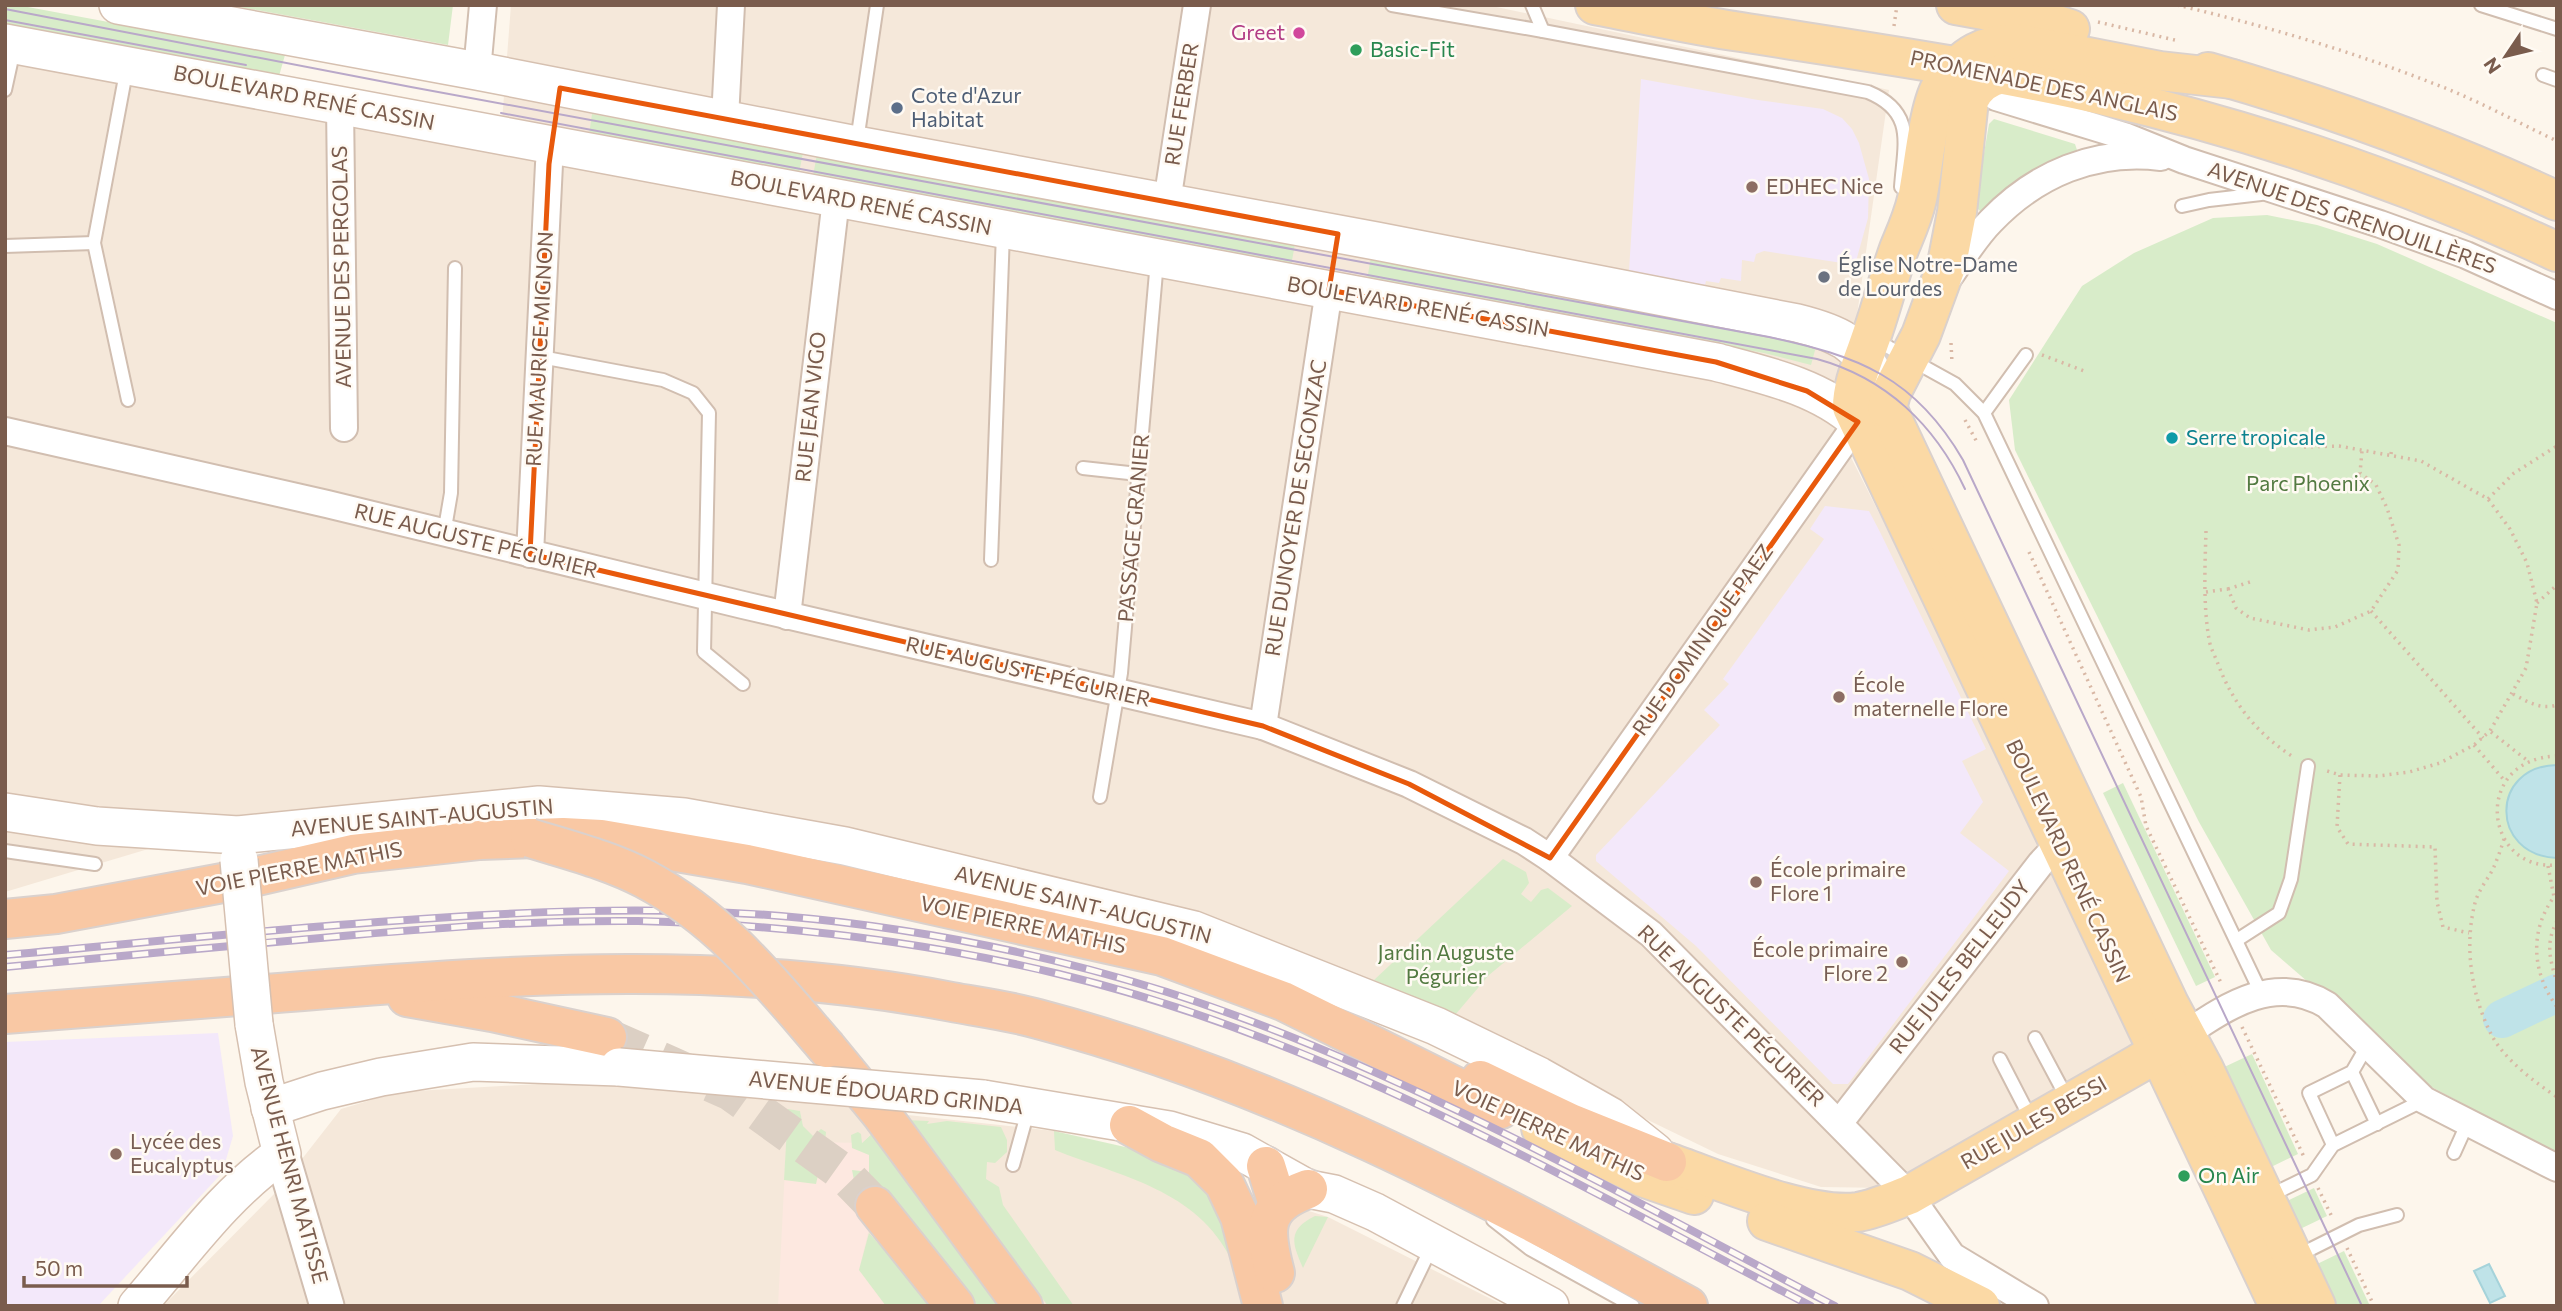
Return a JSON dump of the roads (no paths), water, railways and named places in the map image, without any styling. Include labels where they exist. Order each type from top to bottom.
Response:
[{"type":"highway","points":[[530,838],[642,878],[699,913],[742,951],[882,1115],[1023,1306]]},
{"type":"highway","name":"VOIE PIERRE MATHIS","points":[[5,919],[56,914],[244,879],[353,854],[480,840],[601,839],[747,864],[1162,956],[1283,1001],[1501,1109]]},
{"type":"highway","points":[[5,1014],[410,981],[589,973],[804,980],[886,989],[1034,1017],[1139,1048],[1219,1076],[1304,1110],[1418,1163],[1688,1306]]},
{"type":"highway","points":[[300,991],[403,996],[492,1012],[613,1052]]},
{"type":"highway","points":[[1283,1001],[1351,1019],[1570,1123],[1667,1162]]},
{"type":"highway","points":[[1129,1125],[1162,1143],[1199,1158],[1224,1183],[1240,1217],[1263,1306]]},
{"type":"highway","points":[[1266,1166],[1293,1197],[1271,1220],[1267,1241],[1284,1306]]},
{"type":"highway","points":[[875,1206],[955,1306]]},
{"type":"main road","points":[[118,5],[1338,234],[1797,323],[1869,343]]},
{"type":"main road","name":"PROMENADE DES ANGLAIS","points":[[1595,5],[1738,32],[1886,54],[1905,47],[1980,75],[2184,115],[2402,187],[2493,222],[2557,252]]},
{"type":"main road","points":[[1956,5],[2044,21],[2332,111],[2413,141],[2557,201]]},
{"type":"main road","points":[[1873,415],[1852,400],[1899,250],[1912,220],[1935,101],[1941,86],[1980,75],[1981,48],[2002,43],[2042,47],[2160,71],[2232,79]]},
{"type":"main road","name":"BOULEVARD RENÉ CASSIN","points":[[10,44],[1716,362],[1763,374],[1807,391],[1840,408],[1873,415],[1881,465],[2069,827],[2172,1043],[2279,1306]]},
{"type":"main road","points":[[1905,47],[1929,75],[1935,101]]},
{"type":"main road","name":"AVENUE DES GRENOUILLÈRES","points":[[1873,415],[1891,393],[1910,358],[1937,292],[1953,238],[1969,100],[1980,75]]},
{"type":"main road","points":[[552,144],[560,88]]},
{"type":"main road","points":[[1329,290],[1338,234]]},
{"type":"main road","name":"AVENUE SAINT-AUGUSTIN","points":[[5,812],[239,847],[539,804],[684,817],[845,846],[1194,930],[1436,1026],[1539,1076],[1610,1116],[1667,1162],[1816,1211],[1857,1212],[1909,1195]]},
{"type":"main road","name":"AVENUE HENRI MATISSE","points":[[239,847],[254,1024],[282,1154]]},
{"type":"main road","name":"BOULEVARD RENÉ CASSIN","points":[[2172,1043],[2264,1198],[2316,1306]]},
{"type":"main road","name":"RUE JULES BESSI","points":[[1909,1195],[2172,1043]]},
{"type":"main road","name":"AVENUE ÉDOUARD GRINDA","points":[[270,1108],[322,1091],[381,1077],[473,1062],[613,1052],[764,1081],[872,1087],[982,1099],[1169,1130],[1242,1152],[1266,1166]]},
{"type":"main road","name":"VOIE PIERRE MATHIS","points":[[1501,1109],[1642,1177],[1909,1270],[1980,1306]]},
{"type":"main road","points":[[137,1306],[238,1189],[282,1154]]},
{"type":"main road","points":[[1293,1197],[1335,1194],[1434,1243],[1550,1306]]},
{"type":"street","points":[[477,71],[483,5]]},
{"type":"street","points":[[725,118],[731,5]]},
{"type":"street","name":"RUE FERBER","points":[[1167,202],[1197,5]]},
{"type":"street","name":"AVENUE DES GRENOUILLÈRES","points":[[1980,75],[1996,97],[2127,137],[2185,160],[2380,224],[2466,255],[2557,296]]},
{"type":"street","name":"AVENUE DES PERGOLAS","points":[[340,105],[344,428]]},
{"type":"street","name":"RUE MAURICE MIGNON","points":[[530,554],[552,144]]},
{"type":"street","name":"AVENUE DES GRENOUILLÈRES","points":[[1937,292],[1991,221],[2034,186],[2061,169],[2113,157],[2145,155],[2185,160]]},
{"type":"street","name":"RUE JEAN VIGO","points":[[788,616],[836,199]]},
{"type":"street","name":"RUE DUNOYER DE SEGONZAC","points":[[1263,726],[1329,290]]},
{"type":"street","name":"RUE DOMINIQUE PAEZ","points":[[1550,858],[1873,415]]},
{"type":"street","name":"RUE AUGUSTE PÉGURIER","points":[[5,431],[327,504],[788,616],[1263,726],[1409,784],[1524,841],[1651,934],[1840,1122],[1909,1195]]},
{"type":"street","name":"RUE JULES BELLEUDY","points":[[1840,1122],[2069,827]]},
{"type":"street","points":[[2172,1043],[2215,1014],[2262,993],[2281,991],[2311,995],[2327,1005],[2424,1100],[2557,1168]]},
{"type":"street","name":"AVENUE HENRI MATISSE","points":[[282,1154],[323,1304]]},
{"type":"street","points":[[1909,1195],[1952,1256],[2035,1306]]},
{"type":"lane","points":[[856,145],[877,5]]},
{"type":"lane","points":[[1392,5],[1868,92],[1886,100],[1899,112],[1905,127],[1899,250]]},
{"type":"lane","points":[[1532,5],[1543,31]]},
{"type":"lane","points":[[2481,5],[2557,29]]},
{"type":"lane","points":[[5,90],[10,44]]},
{"type":"lane","points":[[127,66],[94,243],[128,400]]},
{"type":"lane","points":[[2543,75],[2557,80]]},
{"type":"lane","points":[[2182,206],[2253,194],[2291,195]]},
{"type":"lane","points":[[991,560],[1003,229]]},
{"type":"lane","points":[[5,246],[94,243]]},
{"type":"lane","name":"PASSAGE GRANIER","points":[[1100,797],[1118,693],[1157,258]]},
{"type":"lane","points":[[444,534],[451,493],[455,268]]},
{"type":"lane","points":[[1869,343],[1875,336],[1881,343],[1955,384],[1984,413],[2262,993]]},
{"type":"lane","points":[[1984,413],[2026,355]]},
{"type":"lane","points":[[541,356],[663,380],[693,393],[709,413],[704,652],[743,684]]},
{"type":"lane","points":[[1083,468],[1138,474]]},
{"type":"lane","points":[[2237,940],[2279,913],[2291,879],[2308,766]]},
{"type":"lane","points":[[5,851],[94,864]]},
{"type":"lane","points":[[2035,1038],[2070,1103]]},
{"type":"lane","points":[[2333,1145],[2309,1093],[2352,1072],[2367,1046]]},
{"type":"lane","points":[[2000,1059],[2034,1124]]},
{"type":"lane","points":[[2352,1072],[2377,1124]]},
{"type":"lane","points":[[2264,1198],[2312,1175],[2333,1145],[2424,1100]]},
{"type":"lane","points":[[1013,1165],[1029,1107]]},
{"type":"lane","points":[[2454,1153],[2468,1122]]},
{"type":"lane","points":[[1418,1163],[1530,1249],[1633,1306]]},
{"type":"lane","points":[[2293,1257],[2359,1225],[2397,1215]]},
{"type":"lane","points":[[1403,1306],[1434,1243]]},
{"type":"water","points":[[2557,765],[2557,858],[2535,853],[2519,842],[2509,828],[2506,811],[2510,794],[2519,780],[2535,769]]},
{"type":"water","points":[[2489,1264],[2505,1296],[2490,1303],[2474,1271]]},
{"type":"waterway","points":[[2502,1019],[2557,993]]},
{"type":"tunnel","points":[[607,1037],[731,1092],[841,1171],[875,1206]]},
{"type":"tram line","points":[[5,9],[411,87],[1769,337],[1830,353],[1881,374],[1925,408],[1963,460],[2362,1306]]},
{"type":"tram line","points":[[5,20],[246,65]]},
{"type":"tram line","points":[[501,113],[1817,359],[1865,378],[1906,407],[1939,444],[1965,489]]},
{"type":"railway","points":[[5,955],[378,922],[479,915],[630,910],[781,916],[879,927],[976,944],[1072,965],[1167,992],[1253,1022],[1339,1057],[1507,1135],[1835,1306]]},
{"type":"railway","points":[[5,967],[425,929],[602,921],[691,923],[797,930],[955,952],[1059,974],[1158,1002],[1256,1035],[1351,1074],[1537,1163],[1811,1306]]},
{"type":"place","name":"Greet","points":[[1299,33]]},
{"type":"place","name":"Basic-Fit","points":[[1356,50]]},
{"type":"place","name":"Cote d'Azur Habitat","points":[[897,108]]},
{"type":"place","name":"EDHEC Nice","points":[[1752,187]]},
{"type":"place","name":"Église Notre-Dame de Lourdes","points":[[1824,277]]},
{"type":"place","name":"Serre tropicale","points":[[2172,438]]},
{"type":"place","name":"École maternelle Flore","points":[[1839,697]]},
{"type":"place","name":"École primaire Flore 1","points":[[1756,882]]},
{"type":"place","name":"École primaire Flore 2","points":[[1902,962]]},
{"type":"place","name":"Lycée des Eucalyptus","points":[[116,1154]]},
{"type":"place","name":"On Air","points":[[2184,1176]]},
{"type":"park label","name":"Parc Phoenix","points":[[2308,484]]},
{"type":"park label","name":"Jardin Auguste Pégurier","points":[[1446,965]]}]
